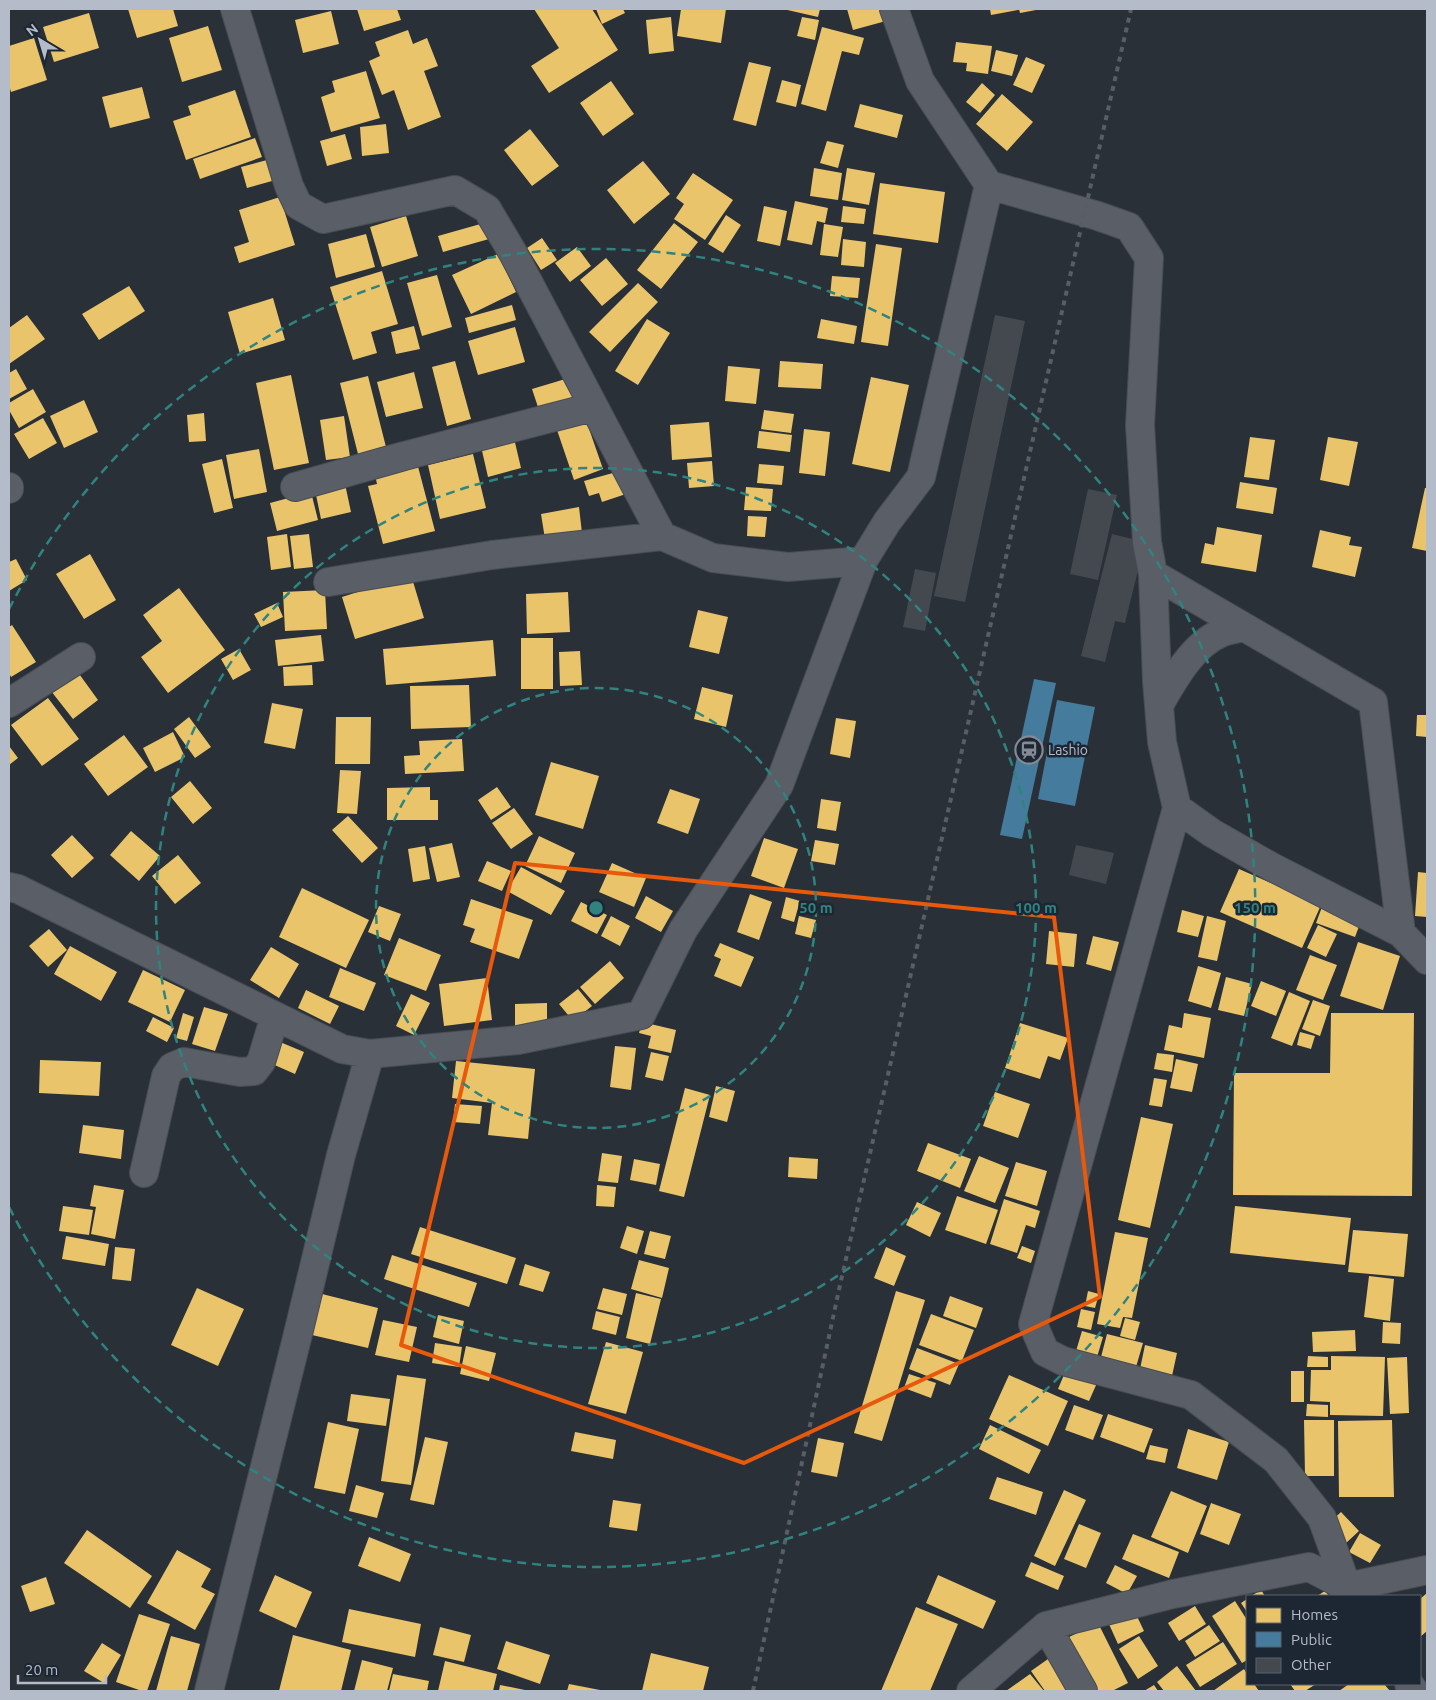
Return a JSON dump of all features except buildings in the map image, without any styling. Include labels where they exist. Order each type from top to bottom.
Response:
[{"type":"street","points":[[235,9],[289,186],[298,205],[323,219],[455,190],[487,209],[513,253],[662,536]]},
{"type":"street","points":[[894,9],[920,81],[989,185],[1129,226],[1149,258],[1140,425],[1147,542],[1153,574],[1162,742],[1177,808],[1033,1324],[1046,1352],[1063,1361],[1191,1395],[1276,1460],[1322,1518],[1350,1592]]},
{"type":"street","points":[[9,887],[18,889],[342,1049],[370,1054],[518,1040],[641,1015],[683,930],[779,785],[863,561],[887,522],[921,477],[989,185]]},
{"type":"street","points":[[295,487],[404,456],[593,407]]},
{"type":"street","points":[[328,582],[492,555],[662,536],[713,558],[788,567],[863,561]]},
{"type":"street","points":[[1153,574],[1373,702],[1401,933]]},
{"type":"street","points":[[1159,704],[1179,671],[1201,646],[1219,633],[1244,627]]},
{"type":"street","points":[[9,702],[81,657]]},
{"type":"street","points":[[1177,808],[1220,838],[1270,866],[1401,933],[1427,960]]},
{"type":"street","points":[[144,1173],[166,1076],[172,1068],[184,1062],[240,1072],[254,1071],[261,1062],[275,1016]]},
{"type":"street","points":[[209,1691],[341,1155],[370,1054]]},
{"type":"street","points":[[971,1691],[1046,1626],[1173,1594],[1309,1567],[1350,1592],[1427,1570]]},
{"type":"street","points":[[1046,1626],[1083,1691]]},
{"type":"highlighted area","points":[[515,863],[1054,917],[1100,1297],[744,1463],[401,1345]]},
{"type":"railway","points":[[753,1691],[840,1285],[1131,9]]},
{"type":"place","name":"Lashio","points":[[1029,750]]}]
